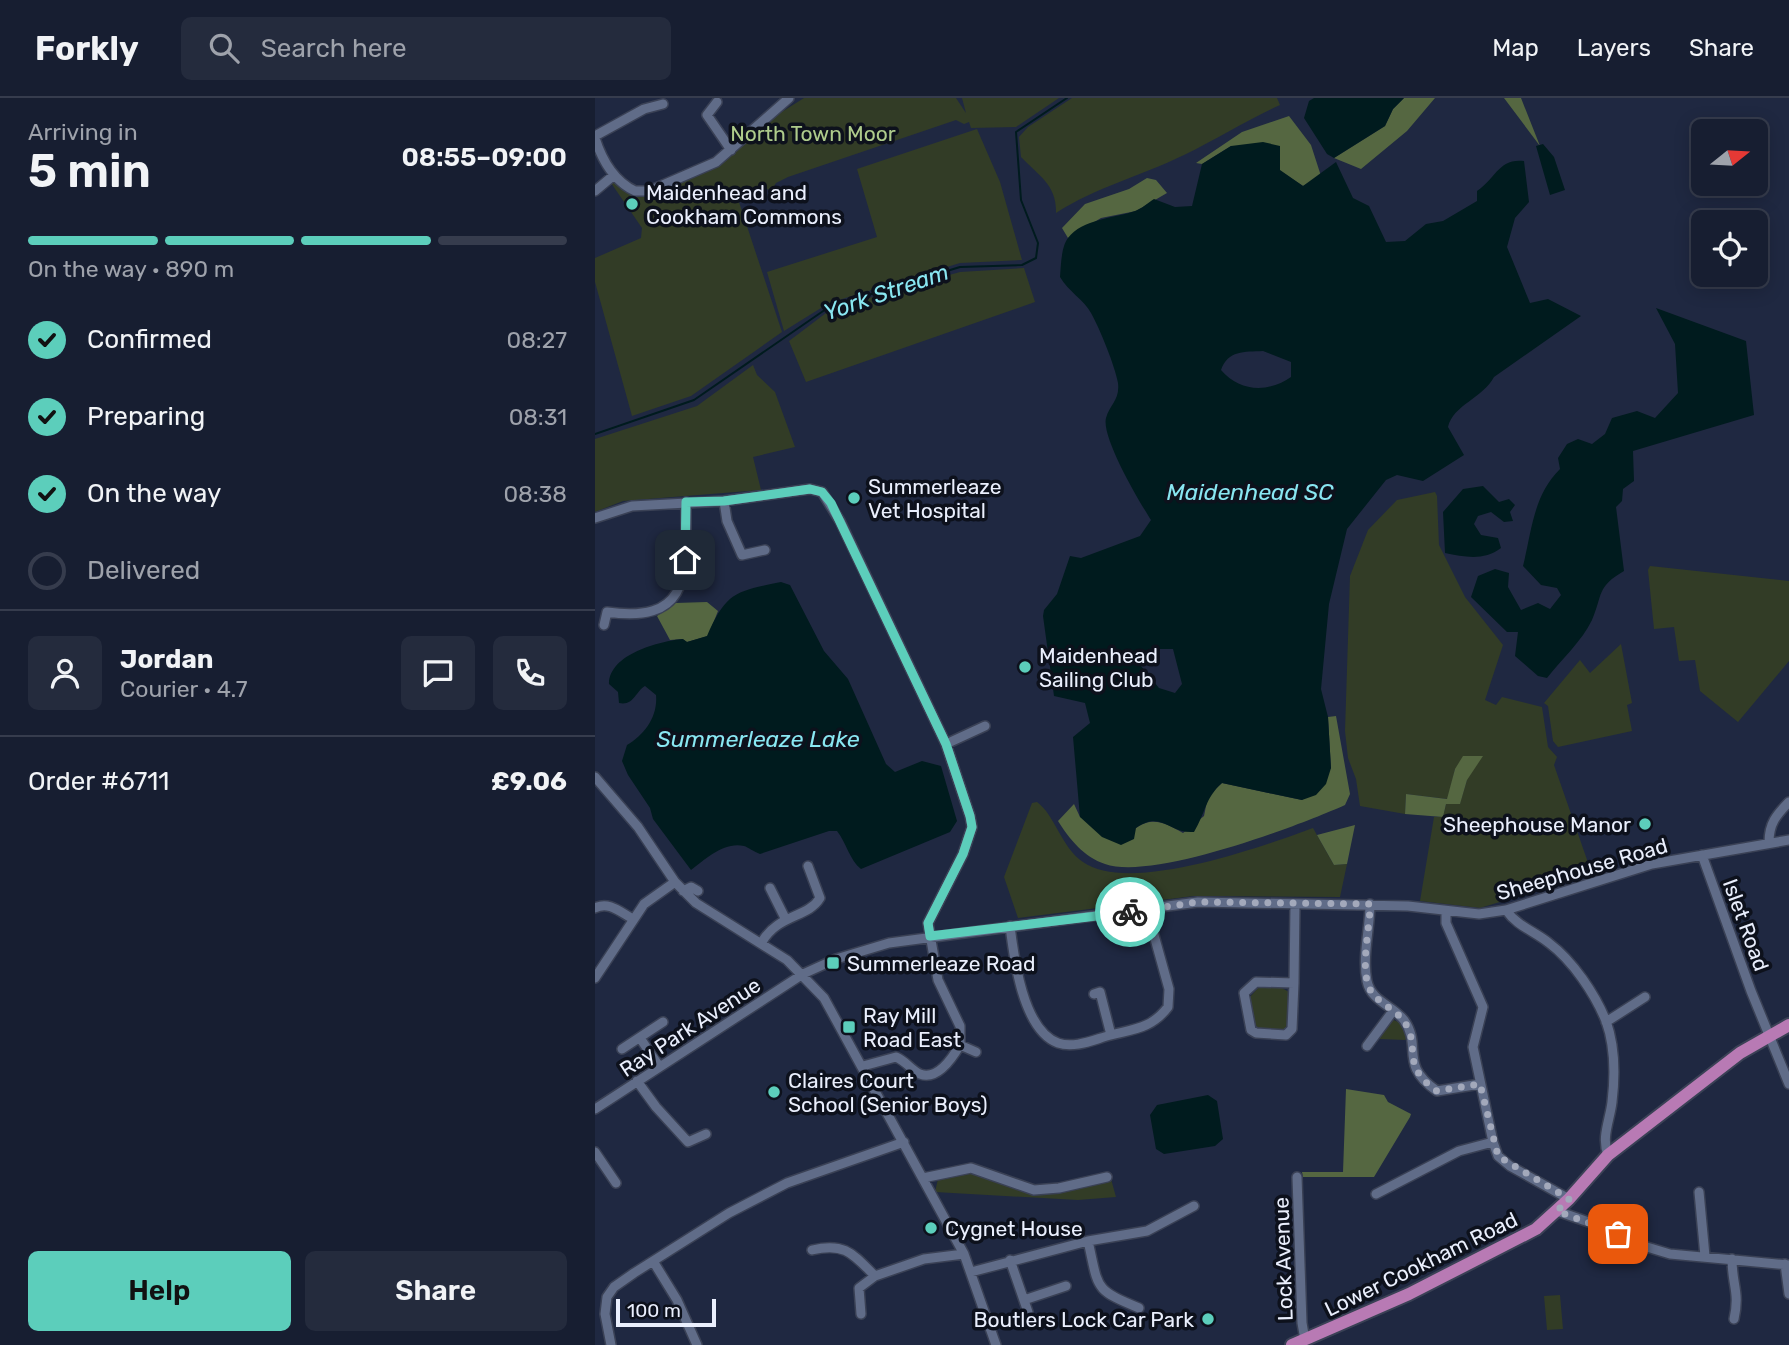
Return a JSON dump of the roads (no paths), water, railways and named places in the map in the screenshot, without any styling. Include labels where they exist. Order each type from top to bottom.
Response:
[{"type":"main road","name":"Lower Cookham Road","points":[[1292,1345],[1516,1241],[1557,1211],[1608,1155],[1674,1102],[1768,1035],[1789,1025]]},
{"type":"street","points":[[663,104],[644,109],[595,137],[599,152],[614,175],[635,191],[649,191],[716,162],[789,98]]},
{"type":"street","points":[[717,102],[707,115],[731,150]]},
{"type":"street","points":[[595,191],[614,175]]},
{"type":"street","points":[[595,519],[632,506],[724,501],[816,489],[831,503],[946,744],[972,827],[963,854],[928,923],[938,980],[960,1026],[960,1045],[941,1068],[929,1075],[919,1073],[896,1057],[863,1066]]},
{"type":"street","points":[[724,501],[727,521],[742,555],[765,550]]},
{"type":"street","points":[[598,608],[607,612],[641,614],[663,608],[676,593],[684,577],[686,502]]},
{"type":"street","points":[[604,625],[607,612]]},
{"type":"street","points":[[946,744],[985,726]]},
{"type":"street","points":[[597,783],[638,827],[683,891],[696,903],[762,942],[803,974],[824,998],[964,1254],[996,1345]]},
{"type":"street","points":[[1769,842],[1769,829],[1776,815],[1789,802]]},
{"type":"street","name":"Sheephouse Road","points":[[803,974],[849,955],[930,936],[1198,902],[1370,904],[1479,914],[1506,910],[1629,870],[1789,840]]},
{"type":"street","name":"Islet Road","points":[[1702,855],[1768,1035],[1789,1084]]},
{"type":"street","points":[[762,942],[767,933],[785,918],[815,906],[820,898],[808,866]]},
{"type":"street","points":[[595,978],[644,904],[675,882]]},
{"type":"street","points":[[683,891],[691,887],[698,891]]},
{"type":"street","points":[[770,888],[785,918]]},
{"type":"street","points":[[595,908],[603,904],[610,906],[632,919]]},
{"type":"street","points":[[1294,983],[1256,982],[1247,987],[1244,997],[1248,1022],[1253,1032],[1282,1036],[1291,1031],[1294,983],[1295,904]]},
{"type":"street","points":[[1370,904],[1366,980],[1374,996],[1404,1021],[1414,1069],[1420,1080],[1437,1091],[1480,1084]]},
{"type":"street","points":[[1010,926],[1020,984],[1044,1034],[1060,1044],[1079,1044],[1148,1027],[1168,1007],[1169,989],[1147,910]]},
{"type":"street","points":[[1506,910],[1512,919],[1551,944],[1576,972],[1607,1022],[1614,1065],[1612,1104],[1604,1144],[1608,1155]]},
{"type":"street","points":[[1446,911],[1446,923],[1483,1007],[1483,1016],[1473,1037],[1473,1046],[1498,1156],[1510,1166],[1569,1199]]},
{"type":"street","name":"Ray Park Avenue","points":[[595,1109],[803,974]]},
{"type":"street","points":[[1098,991],[1111,1035]]},
{"type":"street","points":[[1607,1022],[1645,997]]},
{"type":"street","points":[[1367,1046],[1393,1011]]},
{"type":"street","points":[[622,1049],[663,1022]]},
{"type":"street","points":[[640,1038],[659,1066]]},
{"type":"street","points":[[960,1045],[976,1052]]},
{"type":"street","points":[[638,1081],[656,1107],[688,1142],[706,1133]]},
{"type":"street","points":[[611,1345],[605,1314],[607,1297],[614,1287],[729,1213],[787,1183],[904,1142]]},
{"type":"street","points":[[1376,1194],[1459,1151],[1493,1142]]},
{"type":"street","points":[[595,1152],[616,1183]]},
{"type":"street","points":[[923,1178],[971,1168],[1034,1190],[1096,1175],[1107,1177]]},
{"type":"street","name":"Lock Avenue","points":[[1297,1177],[1301,1323],[1305,1340]]},
{"type":"street","points":[[1697,1198],[1705,1256]]},
{"type":"street","points":[[971,1272],[1088,1241],[1147,1231],[1194,1206]]},
{"type":"street","points":[[1557,1211],[1603,1227],[1637,1244],[1670,1254],[1787,1264],[1789,1294]]},
{"type":"street","points":[[1088,1241],[1098,1286],[1104,1294],[1139,1308]]},
{"type":"street","points":[[813,1250],[832,1245],[851,1253],[875,1276]]},
{"type":"street","points":[[861,1314],[859,1288],[875,1276],[924,1259],[964,1254]]},
{"type":"street","points":[[1732,1259],[1732,1279],[1739,1297],[1734,1319]]},
{"type":"street","points":[[1010,1260],[1028,1312]]},
{"type":"street","points":[[653,1261],[666,1277],[697,1345]]},
{"type":"street","points":[[1024,1300],[1066,1286]]},
{"type":"water","points":[[1314,98],[1404,98],[1393,109],[1385,126],[1334,158],[1327,154],[1304,118],[1309,101]]},
{"type":"water","name":"Maidenhead SC","points":[[1263,142],[1280,146],[1280,170],[1303,186],[1336,162],[1353,198],[1369,206],[1386,242],[1405,241],[1426,224],[1443,221],[1477,201],[1477,191],[1503,166],[1524,161],[1529,202],[1515,218],[1507,247],[1530,303],[1548,299],[1581,316],[1494,377],[1483,391],[1456,413],[1448,427],[1464,455],[1423,481],[1397,475],[1386,480],[1347,529],[1329,604],[1321,689],[1328,717],[1331,768],[1326,784],[1316,795],[1302,800],[1222,783],[1209,800],[1194,832],[1185,832],[1153,821],[1136,828],[1134,839],[1121,845],[1102,837],[1080,817],[1073,737],[1090,723],[1085,703],[1054,696],[1043,616],[1044,610],[1057,594],[1070,556],[1081,558],[1140,536],[1151,520],[1109,440],[1106,418],[1118,389],[1114,367],[1091,313],[1060,277],[1062,257],[1068,238],[1090,223],[1135,211],[1154,199],[1175,207],[1192,206],[1202,164],[1231,146]],"holes":[[[1263,351],[1291,362],[1291,377],[1273,386],[1255,388],[1237,383],[1221,370],[1232,355]],[[1160,649],[1173,649],[1182,684],[1175,693],[1159,688],[1141,666]]]},
{"type":"water","points":[[1543,144],[1554,157],[1565,190],[1550,195],[1536,146]]},
{"type":"water","points":[[1656,308],[1746,341],[1754,415],[1633,451],[1634,481],[1623,489],[1622,501],[1616,507],[1624,571],[1604,587],[1592,620],[1577,643],[1547,678],[1538,676],[1515,656],[1518,632],[1507,632],[1471,597],[1478,576],[1495,569],[1509,573],[1508,587],[1521,610],[1538,603],[1550,609],[1561,595],[1557,588],[1541,585],[1523,566],[1535,514],[1544,490],[1560,469],[1558,458],[1567,444],[1578,439],[1592,444],[1605,434],[1612,418],[1637,411],[1655,418],[1678,393],[1675,344]]},
{"type":"water","points":[[1483,486],[1499,502],[1509,499],[1515,505],[1510,512],[1513,521],[1504,522],[1491,512],[1478,516],[1474,524],[1481,535],[1498,538],[1501,548],[1481,556],[1467,557],[1445,553],[1443,512],[1463,489]]},
{"type":"water","name":"Summerleaze Lake","points":[[781,582],[790,585],[824,651],[848,679],[886,764],[895,772],[922,761],[941,766],[957,821],[950,832],[861,869],[837,831],[829,831],[760,854],[744,846],[730,846],[716,852],[691,870],[653,819],[650,808],[622,761],[627,745],[649,725],[655,711],[656,695],[645,686],[631,701],[619,703],[618,692],[609,684],[611,674],[626,657],[649,646],[683,639],[687,642],[707,636],[720,610],[734,596],[753,588]]},
{"type":"water","points":[[1208,1095],[1217,1101],[1223,1139],[1215,1146],[1164,1154],[1156,1149],[1150,1115],[1157,1105]]},
{"type":"waterway","name":"York Stream","points":[[595,434],[694,400],[829,307],[960,267],[1022,265],[1036,258],[1038,243],[1021,200],[1016,132],[1067,98]]},
{"type":"place","name":"Maidenhead and Cookham Commons","points":[[632,204]]},
{"type":"place","name":"Summerleaze Vet Hospital","points":[[854,498]]},
{"type":"place","name":"Maidenhead Sailing Club","points":[[1025,667]]},
{"type":"place","name":"Sheephouse Manor","points":[[1645,824]]},
{"type":"place","name":"Summerleaze Road","points":[[833,963]]},
{"type":"place","name":"Ray Mill Road East","points":[[849,1027]]},
{"type":"place","name":"Claires Court School (Senior Boys)","points":[[774,1092]]},
{"type":"place","name":"Cygnet House","points":[[931,1228]]},
{"type":"place","name":"Boutlers Lock Car Park","points":[[1208,1319]]},
{"type":"park label","name":"North Town Moor","points":[[813,133]]}]
